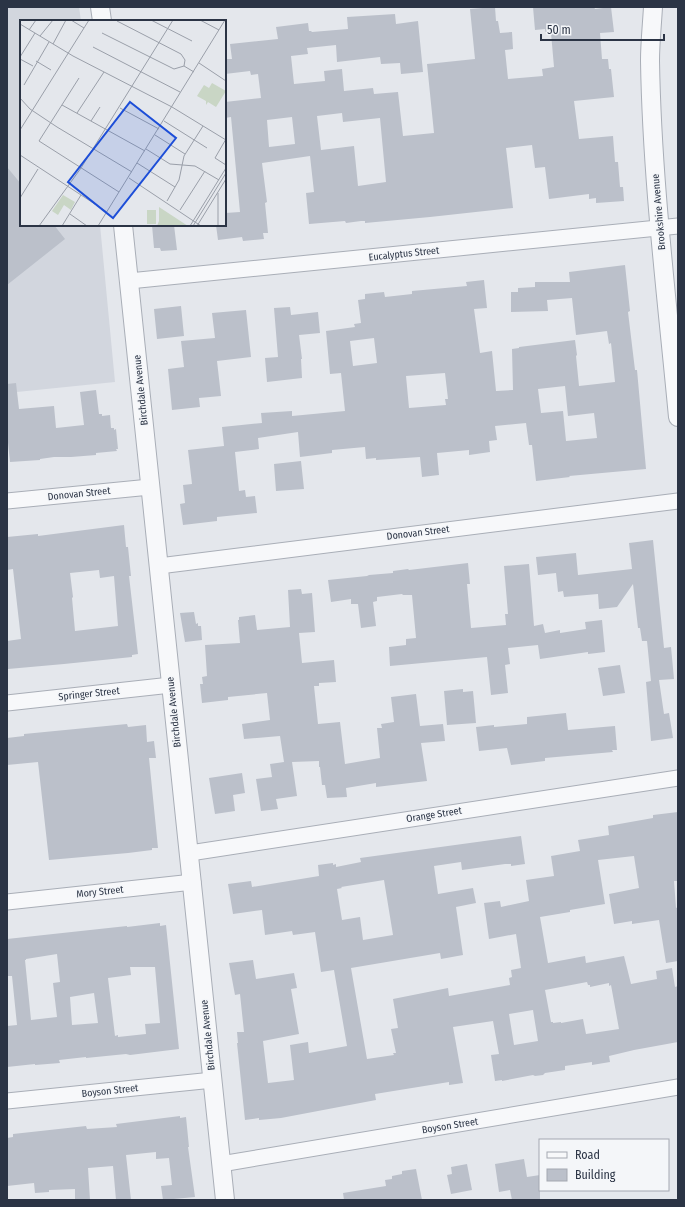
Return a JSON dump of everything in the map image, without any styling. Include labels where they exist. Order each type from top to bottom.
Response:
[{"type":"street","points":[[100,7],[102,20]]},
{"type":"street","name":"Brookshire Avenue","points":[[653,7],[650,60],[654,145],[660,228],[678,417]]},
{"type":"street","name":"Birchdale Avenue","points":[[123,226],[190,853],[225,1200]]},
{"type":"street","name":"Eucalyptus Street","points":[[129,281],[678,226]]},
{"type":"street","name":"Donovan Street","points":[[7,501],[150,487]]},
{"type":"street","name":"Donovan Street","points":[[159,566],[678,501]]},
{"type":"street","name":"Springer Street","points":[[7,702],[171,685]]},
{"type":"street","name":"Orange Street","points":[[190,853],[678,778]]},
{"type":"street","name":"Mory Street","points":[[7,902],[193,882]]},
{"type":"street","name":"Boyson Street","points":[[7,1102],[213,1080]]},
{"type":"street","name":"Boyson Street","points":[[221,1164],[678,1088]]},
{"type":"shaded area","points":[[7,7],[79,7],[81,20],[20,20],[20,226],[100,226],[115,382],[7,393]]},
{"type":"building","points":[[495,7],[496,21],[498,21],[500,33],[512,32],[513,49],[505,50],[508,79],[543,76],[542,69],[554,67],[551,33],[546,34],[545,29],[535,30],[533,7],[594,7],[595,9],[611,7],[614,32],[600,33],[602,59],[608,59],[609,69],[611,69],[614,97],[574,101],[579,139],[613,136],[615,162],[618,162],[620,187],[623,187],[624,201],[596,203],[596,198],[589,199],[589,194],[549,199],[545,167],[535,168],[532,145],[506,148],[513,208],[365,223],[365,221],[346,223],[345,221],[309,224],[306,193],[314,192],[310,156],[262,163],[267,202],[265,203],[268,233],[263,233],[264,239],[243,241],[242,237],[218,240],[216,226],[226,226],[226,213],[240,212],[231,117],[226,118],[226,102],[261,98],[258,74],[251,75],[250,71],[226,74],[226,59],[232,59],[230,44],[278,39],[276,27],[308,23],[309,31],[312,32],[348,29],[347,17],[395,14],[396,24],[418,21],[423,72],[401,74],[400,63],[381,64],[380,57],[337,62],[336,45],[307,48],[308,54],[291,56],[294,84],[325,81],[324,71],[342,69],[344,91],[373,88],[374,94],[398,92],[403,136],[434,133],[427,64],[475,59],[470,9]],"holes":[[[342,113],[343,122],[380,118],[386,182],[358,186],[354,146],[321,150],[317,116]],[[292,117],[295,144],[269,147],[267,120]]]},
{"type":"building","points":[[7,167],[20,183],[20,226],[55,226],[65,239],[7,285]]},
{"type":"building","points":[[152,226],[174,226],[177,250],[161,251],[160,248],[154,248]]},
{"type":"building","points":[[625,265],[630,311],[628,312],[635,370],[637,370],[646,469],[569,476],[570,477],[536,481],[532,445],[529,445],[526,423],[495,426],[497,440],[489,441],[490,452],[469,455],[469,450],[437,453],[439,475],[422,477],[420,457],[376,460],[376,458],[366,459],[365,447],[332,450],[332,453],[300,457],[298,432],[258,438],[259,449],[235,452],[239,491],[245,490],[246,497],[255,496],[257,513],[217,517],[217,521],[183,525],[180,504],[185,503],[183,485],[192,484],[188,450],[224,446],[222,427],[262,423],[261,413],[292,411],[292,416],[345,411],[341,373],[330,374],[326,331],[355,327],[354,324],[361,323],[358,300],[365,299],[365,294],[384,292],[385,297],[412,294],[412,291],[467,286],[466,282],[484,280],[487,308],[474,309],[480,353],[492,351],[496,391],[513,390],[512,349],[575,340],[579,386],[615,382],[611,343],[609,344],[607,331],[576,335],[572,298],[547,300],[548,311],[511,312],[511,292],[518,292],[518,288],[535,287],[535,282],[570,282],[569,272]],"holes":[[[374,338],[377,363],[353,366],[350,341]],[[445,373],[448,399],[445,399],[446,405],[409,408],[406,376]],[[565,386],[568,416],[594,413],[597,438],[566,441],[563,411],[541,413],[538,389]]]},
{"type":"building","points":[[181,306],[184,336],[157,339],[154,309]]},
{"type":"building","points":[[290,307],[291,315],[318,312],[320,333],[299,335],[302,359],[302,378],[267,382],[265,358],[278,357],[274,308]]},
{"type":"building","points":[[246,310],[251,357],[217,361],[221,396],[199,398],[200,407],[172,410],[168,369],[184,367],[181,341],[215,338],[212,313]]},
{"type":"building","points":[[16,383],[19,409],[54,406],[56,428],[84,425],[80,392],[96,390],[99,414],[102,414],[102,416],[110,415],[111,428],[114,428],[114,430],[116,429],[117,451],[96,453],[96,455],[54,457],[40,460],[10,462],[7,433],[7,384]]},
{"type":"building","points":[[301,461],[304,489],[276,491],[274,464]]},
{"type":"building","points":[[124,525],[126,547],[128,547],[131,576],[129,576],[138,654],[132,655],[132,657],[8,669],[7,641],[21,639],[13,569],[7,570],[7,537],[38,534],[38,536]],"holes":[[[99,570],[100,578],[114,576],[118,626],[75,631],[70,573]]]},
{"type":"building","points":[[653,540],[664,648],[671,647],[674,679],[659,680],[664,714],[669,713],[673,738],[651,741],[646,682],[651,681],[647,641],[642,641],[640,628],[638,628],[633,584],[617,607],[599,609],[598,594],[564,597],[563,591],[558,592],[556,573],[538,575],[536,557],[576,553],[578,575],[632,569],[629,543]]},
{"type":"building","points":[[468,563],[470,584],[467,584],[471,628],[506,625],[505,614],[508,614],[504,566],[529,564],[534,626],[543,624],[545,633],[560,630],[560,633],[586,629],[585,622],[602,620],[605,652],[588,654],[588,652],[540,659],[538,645],[508,648],[510,664],[505,665],[508,693],[491,695],[487,657],[390,666],[389,647],[406,645],[406,639],[416,638],[412,595],[402,594],[377,597],[377,601],[373,602],[376,626],[361,628],[358,604],[351,604],[351,599],[331,602],[328,580],[393,573],[393,571],[408,569]]},
{"type":"building","points":[[301,589],[302,594],[312,593],[315,632],[299,633],[302,663],[334,660],[336,682],[319,683],[319,686],[314,686],[318,724],[340,722],[345,764],[380,758],[377,728],[382,728],[381,724],[394,722],[391,697],[416,694],[420,726],[443,724],[445,741],[421,743],[427,781],[376,787],[376,783],[346,788],[347,797],[327,798],[325,785],[322,785],[319,761],[292,762],[297,796],[276,799],[278,809],[261,811],[256,779],[272,777],[270,764],[284,762],[280,736],[244,739],[242,724],[270,720],[267,693],[228,697],[228,700],[202,703],[200,684],[203,684],[202,677],[207,676],[205,645],[240,643],[239,617],[255,615],[257,630],[290,627],[288,590]]},
{"type":"building","points":[[194,612],[196,624],[198,623],[198,626],[201,626],[202,640],[185,642],[180,613]]},
{"type":"building","points":[[620,665],[625,693],[603,696],[598,668]]},
{"type":"building","points":[[463,689],[463,692],[473,691],[476,723],[447,725],[444,691]]},
{"type":"building","points":[[566,713],[568,730],[615,726],[617,750],[612,750],[613,752],[545,758],[545,761],[511,765],[507,748],[479,751],[476,727],[527,724],[527,717]]},
{"type":"building","points":[[127,724],[128,727],[146,725],[147,742],[154,741],[156,758],[149,758],[158,848],[128,853],[49,860],[38,762],[7,765],[7,738],[24,736],[24,734]]},
{"type":"building","points":[[242,773],[245,793],[233,795],[235,811],[215,814],[209,778]]},
{"type":"building","points":[[678,812],[678,881],[674,881],[676,908],[678,907],[678,961],[666,963],[659,920],[632,924],[632,921],[614,924],[609,894],[639,888],[634,856],[598,860],[605,904],[540,917],[548,963],[585,956],[586,963],[624,956],[631,984],[657,979],[656,971],[672,968],[675,987],[678,986],[678,1042],[609,1056],[610,1062],[592,1065],[592,1062],[565,1066],[565,1070],[545,1073],[543,1075],[533,1075],[495,1081],[491,1055],[499,1054],[493,1021],[453,1027],[463,1083],[449,1085],[449,1082],[375,1094],[376,1100],[281,1118],[259,1120],[259,1118],[245,1120],[237,1043],[237,1032],[244,1032],[240,994],[235,995],[229,963],[253,960],[256,979],[294,973],[297,988],[291,989],[299,1034],[263,1041],[268,1083],[294,1080],[290,1045],[308,1042],[309,1053],[347,1046],[334,970],[321,972],[315,932],[293,935],[292,931],[265,935],[262,910],[233,914],[228,884],[251,881],[252,887],[319,876],[318,865],[333,863],[333,865],[336,864],[336,867],[361,862],[360,858],[521,836],[525,864],[511,866],[511,864],[505,864],[462,870],[461,862],[434,866],[438,894],[473,888],[476,903],[456,907],[463,955],[441,959],[440,953],[351,968],[367,1059],[394,1055],[393,1053],[396,1053],[391,1029],[398,1028],[393,999],[448,988],[449,996],[510,985],[509,978],[512,977],[511,970],[521,968],[516,934],[489,939],[484,903],[500,901],[501,907],[529,901],[526,880],[554,876],[551,856],[580,851],[578,840],[609,835],[608,826],[653,818],[653,815]],"holes":[[[384,880],[393,935],[363,940],[360,917],[342,920],[337,889],[342,888],[341,887]],[[587,982],[590,987],[609,983],[609,986],[611,985],[619,1029],[586,1034],[583,1019],[561,1023],[551,1022],[545,990]],[[533,1010],[538,1041],[514,1045],[509,1014]]]},
{"type":"building","points":[[160,923],[160,926],[166,925],[179,1049],[130,1055],[86,1057],[59,1060],[60,1063],[7,1067],[7,1026],[17,1025],[12,976],[7,976],[7,939]],"holes":[[[57,954],[60,982],[53,983],[57,1017],[31,1020],[25,960]],[[130,967],[155,967],[160,1023],[145,1024],[146,1034],[118,1037],[118,1035],[115,1036],[108,978],[131,975]],[[94,993],[98,1023],[72,1025],[70,997]]]},
{"type":"building","points":[[180,1116],[180,1118],[186,1117],[188,1147],[195,1197],[163,1200],[161,1186],[172,1185],[169,1158],[156,1159],[156,1152],[126,1155],[131,1200],[116,1200],[113,1166],[88,1168],[90,1200],[75,1200],[75,1189],[49,1190],[49,1192],[35,1193],[34,1183],[7,1186],[7,1138],[13,1137],[13,1134],[86,1126],[87,1129],[117,1127],[116,1124]]},
{"type":"building","points":[[524,1159],[527,1177],[539,1175],[540,1200],[512,1200],[510,1190],[499,1192],[495,1164]]},
{"type":"building","points":[[467,1164],[472,1190],[451,1194],[447,1175],[452,1174],[451,1167]]},
{"type":"building","points":[[416,1169],[422,1200],[344,1200],[343,1193],[386,1186],[385,1180],[392,1179],[392,1176],[402,1174],[402,1171]]}]
